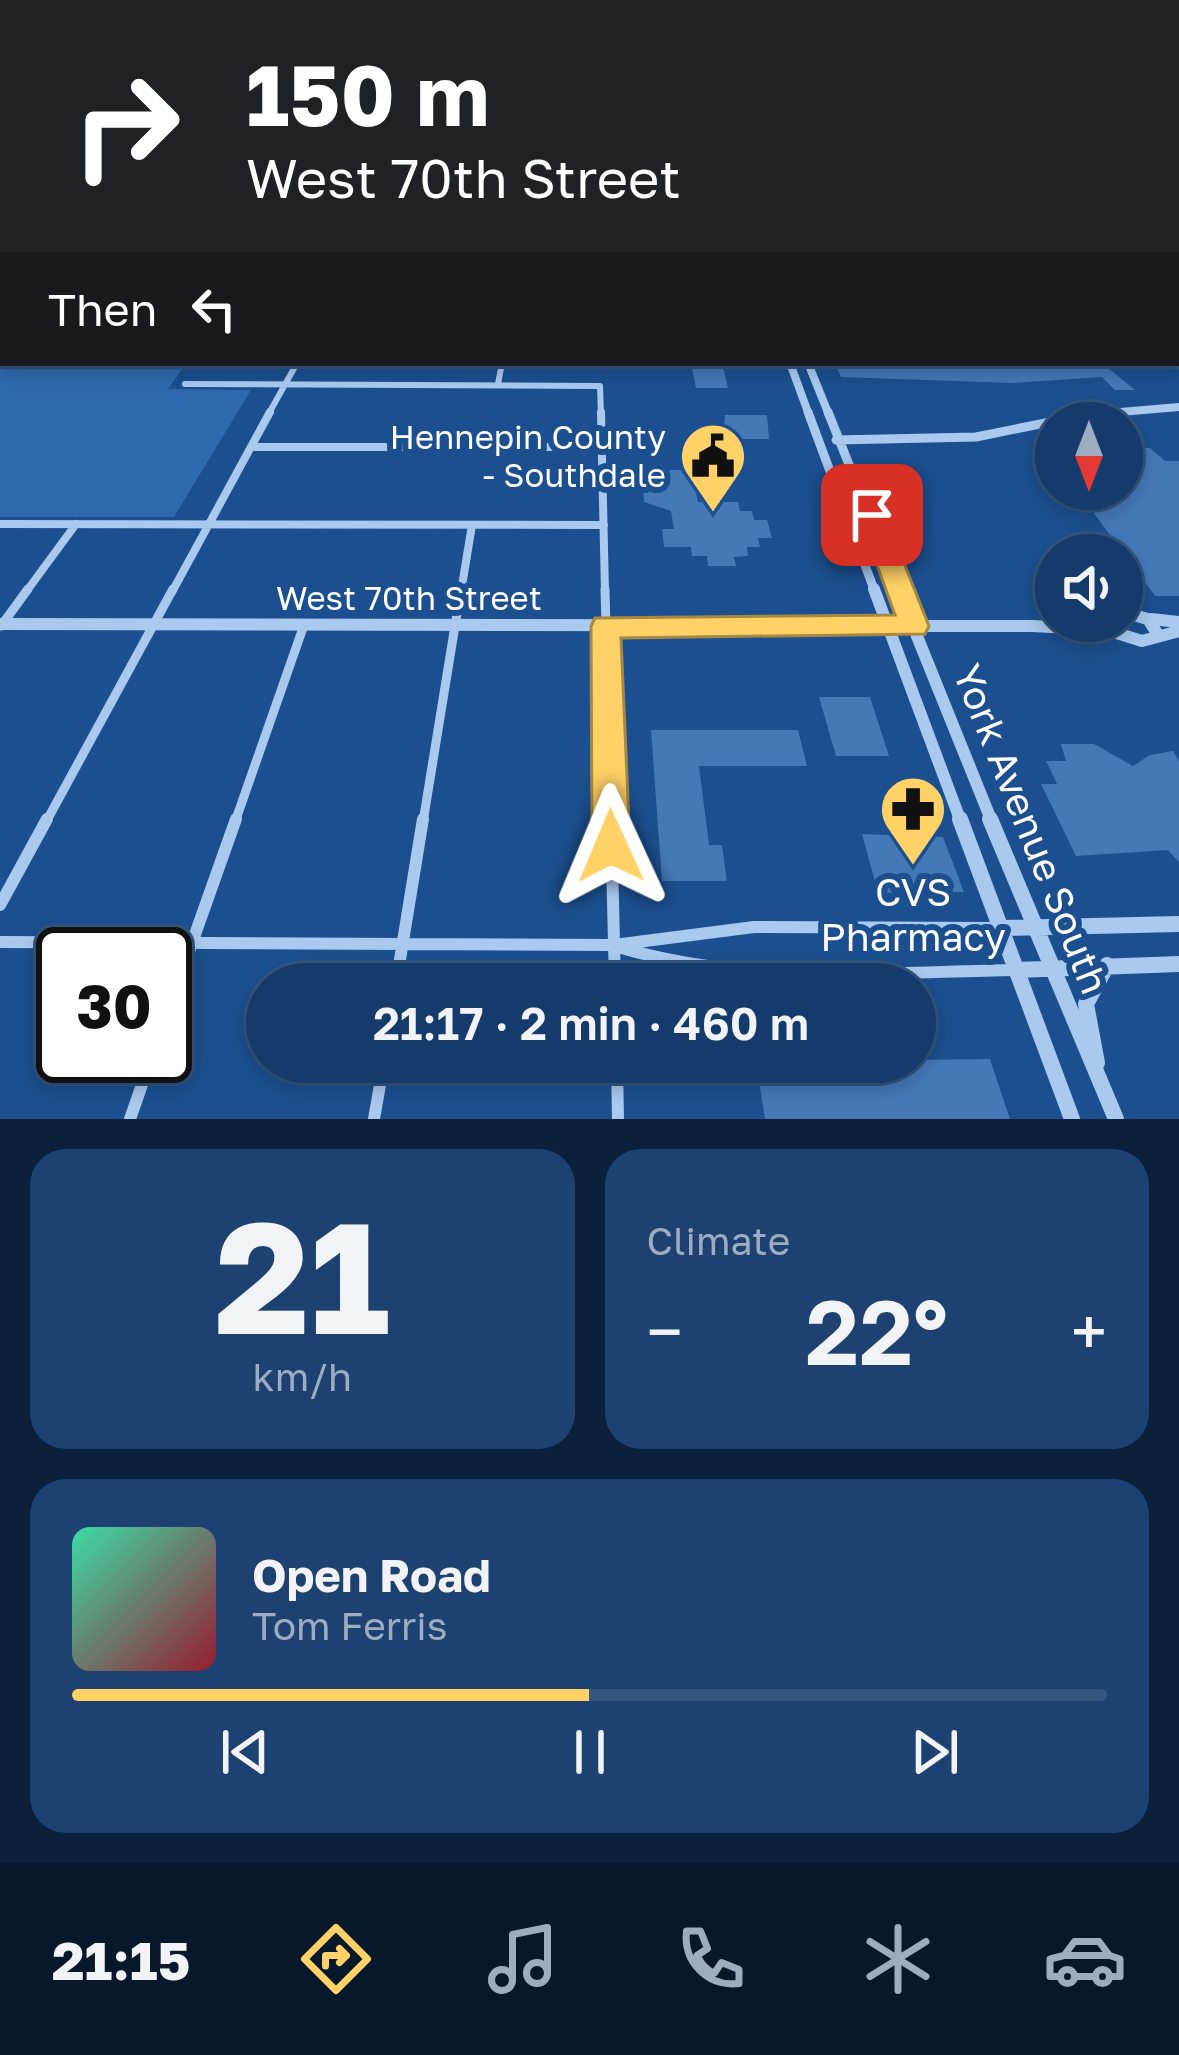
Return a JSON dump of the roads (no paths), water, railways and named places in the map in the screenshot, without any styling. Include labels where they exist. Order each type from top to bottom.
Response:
[{"type":"street","points":[[0,904],[295,366]]},
{"type":"street","points":[[498,384],[501,366]]},
{"type":"street","name":"York Avenue South","points":[[791,366],[1072,1119]]},
{"type":"street","name":"York Avenue South","points":[[809,366],[1049,965],[1116,1119]]},
{"type":"street","points":[[185,384],[600,386],[614,963]]},
{"type":"street","points":[[820,440],[976,437],[1108,411],[1179,409]]},
{"type":"street","points":[[250,447],[602,447]]},
{"type":"street","points":[[0,524],[604,525]]},
{"type":"street","points":[[1,625],[76,524]]},
{"type":"street","points":[[400,963],[472,525]]},
{"type":"street","points":[[1143,617],[1179,627]]},
{"type":"street","points":[[1148,619],[1158,635],[1179,627]]},
{"type":"street","name":"West 70th Street","points":[[1,625],[1033,626]]},
{"type":"street","points":[[304,625],[192,943],[614,946],[685,962],[767,971],[1179,964]]},
{"type":"street","name":"West 70th Street","points":[[1143,640],[1158,635]]},
{"type":"street","points":[[614,946],[644,938],[760,930],[1179,924]]},
{"type":"street","points":[[0,942],[36,942]]},
{"type":"street","points":[[1100,1078],[1086,1004],[1107,965]]},
{"type":"street","points":[[130,1119],[143,1083]]},
{"type":"street","points":[[374,1119],[380,1083]]},
{"type":"street","points":[[617,1083],[618,1119]]},
{"type":"place","name":"Hennepin County - Southdale","points":[[713,515]]},
{"type":"place","name":"CVS Pharmacy","points":[[913,868]]}]
